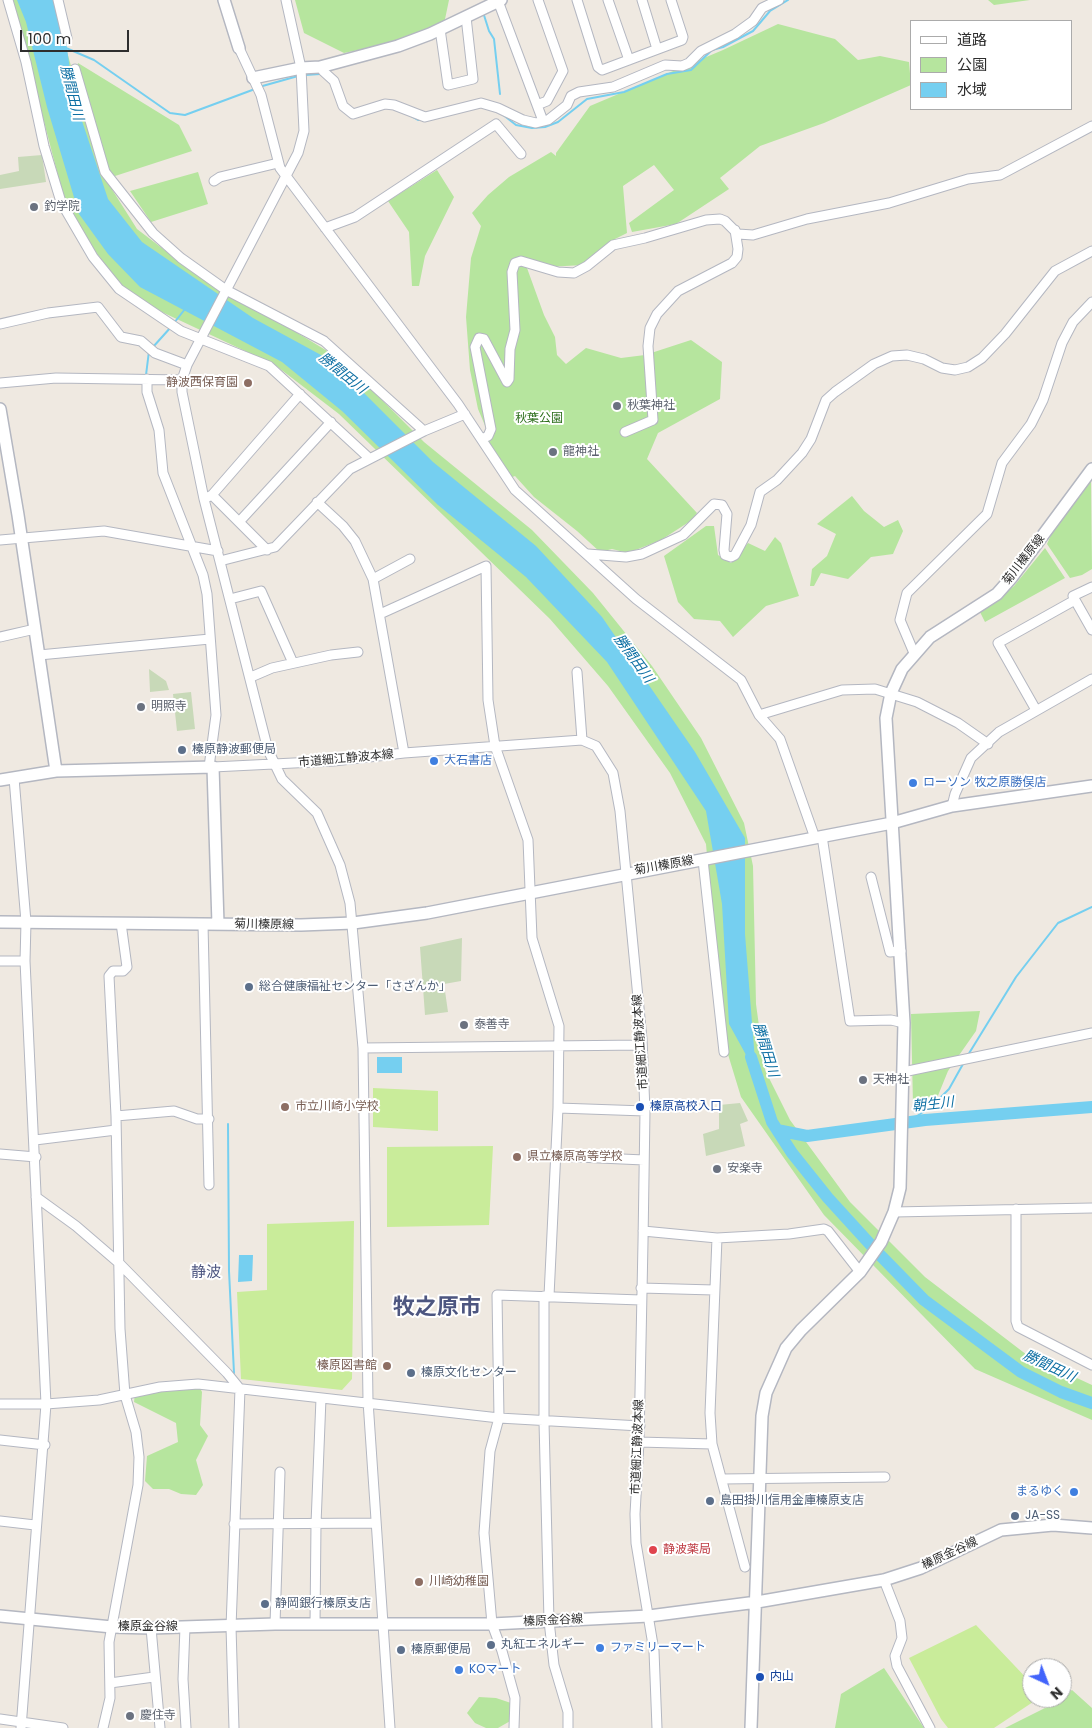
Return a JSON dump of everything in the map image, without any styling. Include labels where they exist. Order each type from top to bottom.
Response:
[{"type":"main road","points":[[224,0],[239,48]]},
{"type":"main road","points":[[256,85],[301,70],[398,46],[440,29],[499,1]]},
{"type":"main road","points":[[0,409],[56,771]]},
{"type":"main road","name":"菊川榛原線","points":[[0,922],[301,925],[353,923],[427,912],[892,823],[886,718],[890,693],[902,669],[914,653],[930,637],[996,594],[1012,577],[1092,469]]},
{"type":"main road","points":[[0,780],[56,771],[211,767],[218,924]]},
{"type":"main road","points":[[751,1728],[757,1602],[762,1416],[766,1393],[775,1369],[786,1348],[801,1330],[863,1269],[881,1242],[893,1216],[900,1188],[904,1023],[892,823],[952,806],[1092,786]]},
{"type":"main road","name":"榛原金谷線","points":[[0,1616],[112,1627],[151,1628],[231,1627],[274,1624],[492,1624],[648,1616],[757,1602],[884,1580],[921,1568],[1001,1530],[1053,1525],[1092,1528]]},
{"type":"street","points":[[8,0],[26,62],[44,146],[61,202],[93,257],[119,289],[173,325],[201,339],[269,366],[370,457]]},
{"type":"street","points":[[58,0],[67,38]]},
{"type":"street","points":[[286,0],[301,70],[304,131],[298,153],[188,365],[182,380],[183,403],[208,497],[220,561],[268,750],[282,779],[317,813],[340,865],[353,923],[363,1048],[368,1402],[390,1728]]},
{"type":"street","points":[[537,105],[547,101],[563,72],[538,0]]},
{"type":"street","points":[[577,0],[598,67],[602,70],[684,37],[671,0]]},
{"type":"street","points":[[608,0],[629,60]]},
{"type":"street","points":[[642,0],[657,49]]},
{"type":"street","points":[[323,66],[323,71],[334,81],[343,106],[352,114],[385,104],[394,105],[425,117],[481,103],[498,108],[523,120],[536,123],[548,120],[559,112],[572,96],[579,92],[613,87],[665,65],[682,66],[689,63],[701,51],[735,34],[753,21],[762,8],[779,0]]},
{"type":"street","points":[[499,1],[543,121]]},
{"type":"street","points":[[440,29],[448,85],[473,79],[466,17]]},
{"type":"street","points":[[239,48],[256,85],[278,163],[465,414],[515,490],[573,543],[588,554],[636,600],[741,680],[759,715],[780,739],[818,837],[850,1021],[891,1020],[904,1023]]},
{"type":"street","points":[[75,69],[105,172],[153,233],[181,258],[226,290],[324,341],[424,431]]},
{"type":"street","points":[[325,228],[355,217],[496,124],[521,154]]},
{"type":"street","points":[[482,439],[488,436],[491,429],[475,347],[479,338],[484,339],[507,382],[509,379],[510,349],[515,330],[512,272],[515,263],[521,261],[558,272],[574,273],[588,266],[613,245],[706,220],[720,219],[725,221],[738,234],[752,235],[807,219],[889,203],[968,179],[1000,175],[1092,126]]},
{"type":"street","points":[[214,181],[220,177],[278,163]]},
{"type":"street","points":[[625,432],[653,420],[648,346],[650,328],[657,314],[678,291],[732,263],[737,257],[738,249],[734,230]]},
{"type":"street","points":[[588,554],[626,558],[642,554],[682,535],[714,504],[722,504],[727,514],[725,554],[731,557],[735,555],[751,525],[760,492],[777,480],[802,453],[812,439],[826,400],[834,392],[874,364],[892,356],[924,359],[942,368],[955,370],[968,367],[982,358],[1005,334],[1055,271],[1092,251]]},
{"type":"street","points":[[914,653],[903,633],[900,620],[907,593],[987,514],[1002,463],[1035,416],[1043,400],[1062,343],[1073,322],[1092,302]]},
{"type":"street","points":[[0,324],[48,313],[98,307],[121,337],[141,341],[151,350],[188,365]]},
{"type":"street","points":[[0,383],[56,378],[182,380]]},
{"type":"street","points":[[147,380],[147,392],[159,430],[163,473],[203,575],[216,714],[211,767]]},
{"type":"street","points":[[208,497],[300,394]]},
{"type":"street","points":[[220,561],[253,551],[267,550],[275,547],[350,469],[370,457],[424,431],[465,414]]},
{"type":"street","points":[[239,522],[331,422]]},
{"type":"street","points":[[208,497],[239,522],[267,550]]},
{"type":"street","points":[[318,502],[343,526],[355,541],[373,579],[404,752]]},
{"type":"street","points":[[0,540],[104,530],[218,551]]},
{"type":"street","points":[[373,579],[410,559]]},
{"type":"street","points":[[380,614],[486,566],[488,700],[495,746],[528,840],[532,938],[559,1026],[558,1108],[547,1296],[544,1422],[550,1621],[554,1665],[568,1712],[568,1728]]},
{"type":"street","points":[[1091,627],[1073,596],[1092,587]]},
{"type":"street","points":[[230,599],[261,591],[293,663]]},
{"type":"street","points":[[1036,710],[998,643],[1075,600]]},
{"type":"street","points":[[0,636],[35,629]]},
{"type":"street","points":[[39,655],[210,639]]},
{"type":"street","points":[[251,677],[272,668],[293,663],[331,655],[358,652]]},
{"type":"street","points":[[577,672],[582,740]]},
{"type":"street","points":[[952,806],[955,794],[971,758],[999,732],[1092,679]]},
{"type":"street","points":[[759,715],[842,690],[875,689],[917,702],[958,723],[988,744]]},
{"type":"street","name":"市道細江静波本線","points":[[211,767],[334,761],[404,752],[582,740],[596,746],[613,773],[626,873],[642,1045],[645,1111],[640,1426],[635,1514],[636,1542],[657,1677],[657,1728]]},
{"type":"street","points":[[14,778],[26,922],[25,961],[36,1158],[36,1197],[46,1404],[45,1445],[35,1525],[21,1725]]},
{"type":"street","points":[[702,860],[724,1052]]},
{"type":"street","points":[[871,877],[890,952],[901,951]]},
{"type":"street","points":[[103,1728],[110,1698],[108,1665],[112,1627],[138,1486],[139,1457],[136,1432],[124,1395],[116,1116],[109,976],[112,971],[122,971],[127,967],[122,923]]},
{"type":"street","points":[[203,924],[209,1120],[209,1186]]},
{"type":"street","points":[[0,961],[25,961]]},
{"type":"street","points":[[903,1072],[1092,1033]]},
{"type":"street","points":[[363,1048],[642,1045]]},
{"type":"street","points":[[558,1108],[645,1111]]},
{"type":"street","points":[[116,1116],[174,1111],[197,1119],[209,1120]]},
{"type":"street","points":[[35,1140],[116,1130]]},
{"type":"street","points":[[0,1154],[36,1158]]},
{"type":"street","points":[[556,1156],[644,1160]]},
{"type":"street","points":[[36,1197],[76,1226],[119,1263],[227,1373],[240,1389],[231,1627],[234,1728]]},
{"type":"street","points":[[893,1216],[1016,1209],[1092,1208]]},
{"type":"street","points":[[1016,1209],[1016,1321],[1018,1326],[1092,1365]]},
{"type":"street","points":[[643,1231],[717,1238],[789,1234],[824,1229],[863,1269]]},
{"type":"street","points":[[717,1238],[710,1413],[712,1444],[745,1567]]},
{"type":"street","points":[[641,1288],[714,1290]]},
{"type":"street","points":[[514,1728],[515,1698],[502,1651],[492,1624],[484,1533],[490,1451],[498,1418],[497,1295],[641,1300]]},
{"type":"street","points":[[0,1404],[46,1404],[99,1400],[160,1387],[198,1384],[498,1418],[640,1426]]},
{"type":"street","points":[[316,1624],[316,1524],[321,1398]]},
{"type":"street","points":[[0,1440],[45,1445]]},
{"type":"street","points":[[639,1442],[712,1444]]},
{"type":"street","points":[[274,1624],[280,1472]]},
{"type":"street","points":[[722,1479],[885,1477]]},
{"type":"street","points":[[0,1521],[35,1525]]},
{"type":"street","points":[[234,1524],[375,1523]]},
{"type":"street","points":[[884,1580],[900,1622],[902,1638],[895,1656],[897,1666],[930,1728]]},
{"type":"street","points":[[185,1627],[183,1679],[186,1728]]},
{"type":"street","points":[[151,1628],[160,1728]]},
{"type":"street","points":[[110,1683],[154,1677]]},
{"type":"street","points":[[0,1719],[21,1725],[63,1728]]},
{"type":"green space","points":[[5,0],[52,0],[93,142],[113,191],[137,229],[213,287],[286,326],[342,360],[424,442],[532,530],[593,593],[652,666],[701,738],[744,823],[753,866],[756,1004],[765,1070],[790,1120],[850,1202],[925,1277],[1027,1355],[1092,1385],[1092,1420],[975,1369],[824,1215],[741,1097],[723,1038],[706,844],[670,773],[608,686],[550,619],[339,414],[275,365],[149,306],[118,282],[68,214],[21,33]]},
{"type":"green space","points":[[295,0],[449,0],[444,24],[397,42],[344,53],[304,33]]},
{"type":"green space","points":[[988,0],[1030,0],[994,5]]},
{"type":"green space","name":"秋葉公園","points":[[778,24],[835,39],[858,60],[880,56],[909,62],[910,85],[824,123],[760,146],[720,178],[729,189],[676,224],[632,232],[629,223],[674,190],[654,165],[623,186],[627,233],[615,239],[584,265],[527,268],[544,315],[555,337],[557,355],[566,364],[586,348],[621,358],[645,355],[691,340],[722,362],[720,399],[658,433],[647,459],[697,513],[692,520],[661,540],[628,553],[612,549],[600,552],[534,497],[515,476],[507,479],[482,439],[489,435],[478,409],[470,370],[466,317],[471,258],[481,226],[472,213],[488,195],[509,177],[551,152],[556,156],[556,153],[590,106],[723,50]]},
{"type":"green space","points":[[78,63],[179,125],[192,151],[112,177],[76,74]]},
{"type":"green space","points":[[42,155],[46,182],[0,189],[0,175],[19,171],[18,157]]},
{"type":"green space","points":[[437,170],[454,197],[425,256],[419,286],[412,286],[409,232],[388,201]]},
{"type":"green space","points":[[198,172],[208,204],[151,222],[130,191]]},
{"type":"green space","points":[[1091,481],[1092,569],[1082,575],[1070,578],[1047,544],[1057,521]]},
{"type":"green space","points":[[852,496],[864,511],[884,527],[898,520],[903,531],[893,554],[871,557],[848,579],[821,573],[814,586],[810,586],[812,569],[827,556],[836,534],[817,524]]},
{"type":"green space","points":[[706,526],[714,526],[718,555],[731,563],[748,543],[765,551],[775,537],[781,543],[799,596],[766,606],[733,637],[720,621],[694,619],[678,602],[664,556]]},
{"type":"green space","points":[[1045,548],[1065,578],[985,622],[980,612],[1014,586]]},
{"type":"green space","points":[[149,669],[166,681],[169,690],[150,692]]},
{"type":"green space","points":[[191,692],[195,729],[177,731],[173,694]]},
{"type":"green space","points":[[462,938],[461,981],[444,984],[448,1012],[425,1015],[420,947]]},
{"type":"green space","points":[[980,1011],[976,1031],[948,1071],[937,1098],[913,1105],[911,1014]]},
{"type":"green space","points":[[373,1088],[438,1091],[438,1131],[373,1127]]},
{"type":"green space","points":[[740,1103],[748,1121],[740,1124],[745,1146],[706,1156],[703,1134],[719,1129],[719,1105]]},
{"type":"green space","points":[[493,1146],[489,1225],[387,1227],[387,1147]]},
{"type":"green space","points":[[354,1221],[352,1379],[342,1390],[241,1379],[237,1292],[267,1290],[267,1224]]},
{"type":"green space","points":[[198,1384],[202,1392],[200,1425],[208,1436],[196,1460],[203,1485],[196,1495],[181,1494],[169,1489],[153,1489],[145,1481],[147,1456],[178,1442],[176,1423],[134,1402],[135,1393]]},
{"type":"green space","points":[[976,1625],[1022,1673],[1022,1708],[1024,1708],[994,1728],[948,1728],[941,1719],[909,1658]]},
{"type":"green space","points":[[884,1668],[924,1728],[835,1728],[841,1694]]},
{"type":"green space","points":[[1072,1690],[1092,1708],[1092,1728],[1005,1728],[1045,1708],[1072,1708]]},
{"type":"green space","points":[[479,1697],[496,1698],[511,1703],[512,1720],[498,1728],[486,1728],[475,1723],[467,1713]]},
{"type":"water","points":[[17,0],[58,0],[74,97],[108,199],[142,242],[253,318],[332,361],[433,462],[536,546],[602,617],[695,752],[745,838],[745,934],[756,1073],[729,1024],[722,904],[706,811],[607,662],[526,577],[438,505],[342,411],[282,362],[140,287],[108,254],[79,214],[47,107],[26,22]]},
{"type":"water","points":[[377,1057],[402,1057],[402,1073],[377,1073]]},
{"type":"water","points":[[239,1255],[253,1255],[252,1281],[238,1282]]},
{"type":"waterway","points":[[502,114],[516,125],[532,128],[545,127],[558,122],[587,99],[624,92],[667,74],[691,70],[712,50],[723,47],[753,31],[770,11],[788,0]]},
{"type":"waterway","points":[[483,12],[489,31],[494,39],[500,94]]},
{"type":"waterway","points":[[66,48],[94,60],[170,113],[185,115],[255,89]]},
{"type":"waterway","points":[[305,75],[320,74]]},
{"type":"waterway","points":[[259,87],[298,76]]},
{"type":"waterway","points":[[409,115],[418,120],[431,120]]},
{"type":"waterway","points":[[174,323],[185,309]]},
{"type":"waterway","points":[[153,347],[171,327]]},
{"type":"waterway","points":[[146,375],[149,351]]},
{"type":"waterway","points":[[968,1055],[1016,977],[1058,923],[1092,907]]},
{"type":"waterway","name":"勝間田川","points":[[751,1057],[772,1122],[792,1153],[828,1198],[924,1300],[1021,1372],[1061,1392],[1092,1403]]},
{"type":"waterway","points":[[910,1121],[933,1105],[949,1089],[963,1064]]},
{"type":"waterway","name":"朝生川","points":[[777,1130],[807,1136],[925,1120],[1092,1107]]},
{"type":"waterway","points":[[228,1124],[229,1271],[234,1373]]},
{"type":"place","name":"釣学院","points":[[34,207]]},
{"type":"place","name":"静波西保育園","points":[[248,383]]},
{"type":"place","name":"秋葉神社","points":[[617,406]]},
{"type":"place","name":"龍神社","points":[[553,452]]},
{"type":"place","name":"明照寺","points":[[141,707]]},
{"type":"place","name":"榛原静波郵便局","points":[[182,750]]},
{"type":"place","name":"大石書店","points":[[434,761]]},
{"type":"place","name":"ローソン 牧之原勝俣店","points":[[913,783]]},
{"type":"place","name":"総合健康福祉センター「さざんか」","points":[[249,987]]},
{"type":"place","name":"泰善寺","points":[[464,1025]]},
{"type":"place","name":"天神社","points":[[863,1080]]},
{"type":"place","name":"市立川崎小学校","points":[[285,1107]]},
{"type":"place","name":"榛原高校入口","points":[[640,1107]]},
{"type":"place","name":"県立榛原高等学校","points":[[517,1157]]},
{"type":"place","name":"安楽寺","points":[[717,1169]]},
{"type":"place","name":"榛原図書館","points":[[387,1366]]},
{"type":"place","name":"榛原文化センター","points":[[411,1373]]},
{"type":"place","name":"まるゆく","points":[[1074,1492]]},
{"type":"place","name":"島田掛川信用金庫榛原支店","points":[[710,1501]]},
{"type":"place","name":"JA-SS","points":[[1015,1516]]},
{"type":"place","name":"静波薬局","points":[[653,1550]]},
{"type":"place","name":"川崎幼稚園","points":[[419,1582]]},
{"type":"place","name":"静岡銀行榛原支店","points":[[265,1604]]},
{"type":"place","name":"丸紅エネルギー","points":[[491,1645]]},
{"type":"place","name":"ファミリーマート","points":[[600,1648]]},
{"type":"place","name":"榛原郵便局","points":[[401,1650]]},
{"type":"place","name":"KOマート","points":[[459,1670]]},
{"type":"place","name":"内山","points":[[760,1677]]},
{"type":"place","name":"慶住寺","points":[[130,1716]]},
{"type":"district","name":"静波","points":[[206,1273]]},
{"type":"district","name":"牧之原市","points":[[437,1308]]}]
